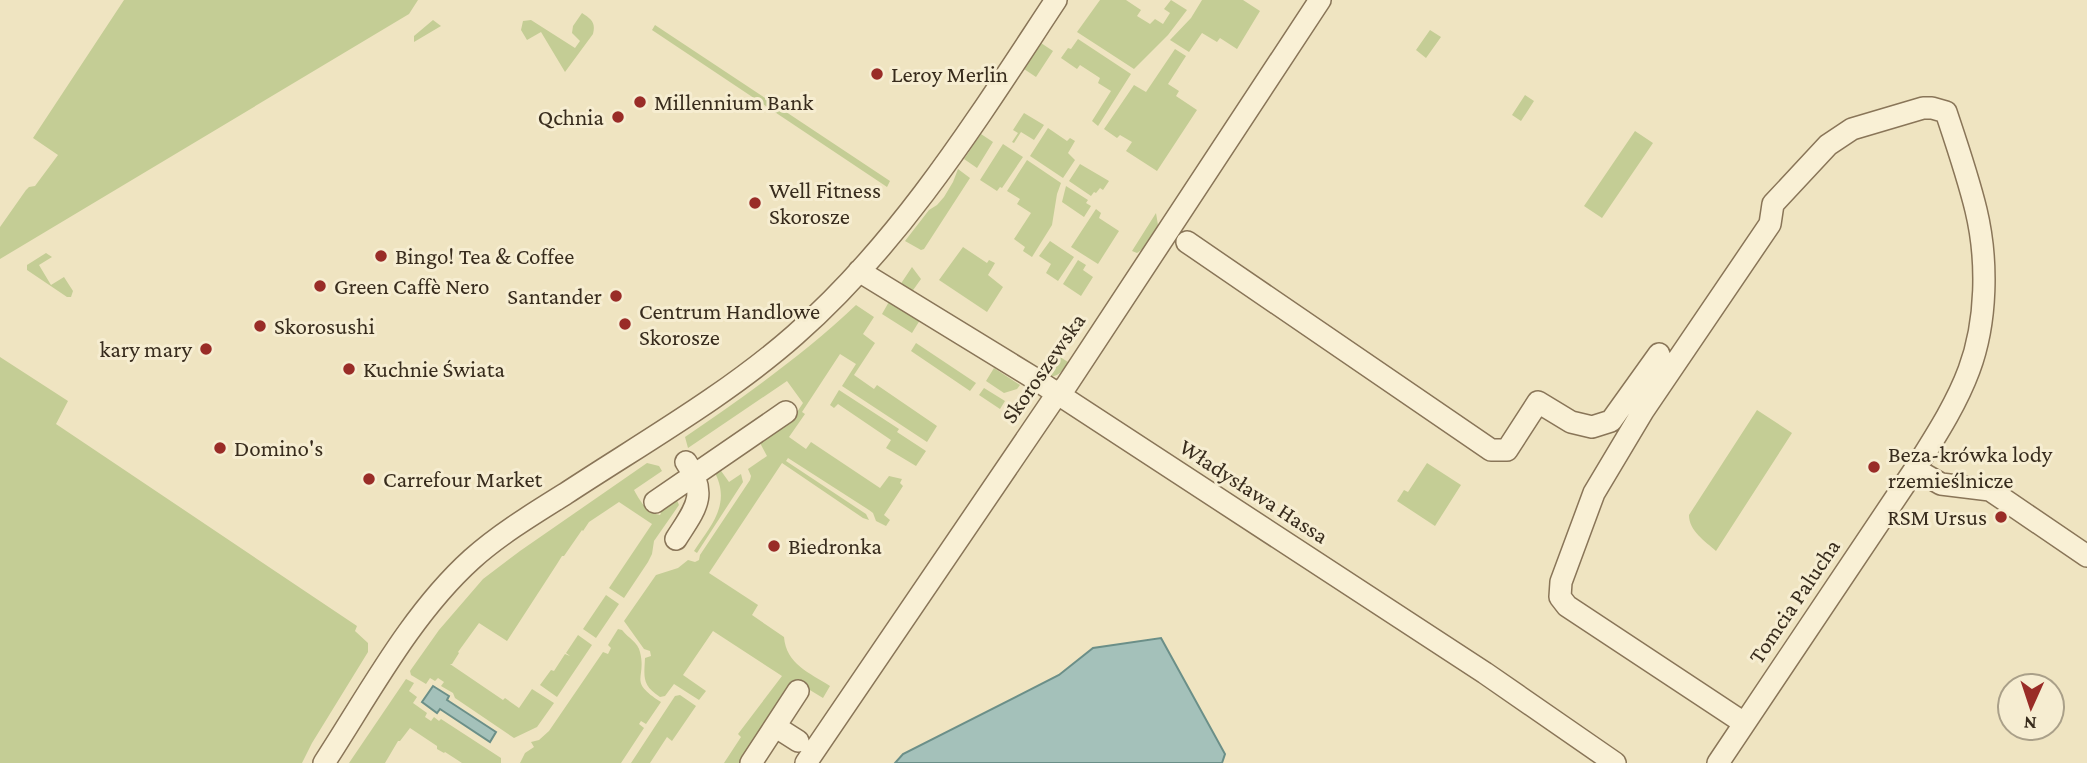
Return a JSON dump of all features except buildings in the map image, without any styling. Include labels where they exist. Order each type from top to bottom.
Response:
[{"type":"street","points":[[324,763],[407,636],[438,594],[473,558],[515,526],[767,359],[812,320],[859,271],[925,193],[1056,0]]},
{"type":"street","name":"Skoroszewska","points":[[806,763],[1057,394],[1066,386],[1320,0]]},
{"type":"street","name":"Tomcia Palucha","points":[[1718,763],[1915,469],[1953,407],[1970,368],[1981,327],[1984,294],[1980,230],[1946,112],[1923,108],[1852,129],[1828,145],[1773,204],[1770,223],[1643,411],[1594,493],[1560,582],[1560,597],[1567,606],[1744,723]]},
{"type":"street","points":[[1187,242],[1491,450],[1507,450],[1538,402],[1571,422],[1592,426],[1611,421],[1659,354]]},
{"type":"street","name":"Władysława Hassa","points":[[859,271],[1057,394],[1485,673],[1615,763]]},
{"type":"street","points":[[655,502],[690,469],[786,412]]},
{"type":"street","points":[[676,539],[698,502],[690,469]]},
{"type":"street","points":[[1915,469],[1941,484],[1990,490],[2087,556]]},
{"type":"street","points":[[751,763],[798,691]]},
{"type":"street","points":[[776,727],[798,741]]},
{"type":"green space","points":[[124,0],[418,0],[409,14],[0,259],[0,227],[26,190],[35,186],[58,155],[33,138]]},
{"type":"green space","points":[[1100,0],[1126,0],[1141,10],[1137,16],[1150,24],[1155,19],[1163,24],[1170,13],[1164,9],[1171,0],[1187,10],[1168,35],[1134,69],[1077,32]]},
{"type":"green space","points":[[1202,0],[1243,0],[1260,11],[1237,49],[1220,38],[1217,42],[1202,33],[1189,52],[1170,40],[1191,18]]},
{"type":"green space","points":[[582,13],[592,21],[593,34],[565,72],[541,32],[527,40],[521,30],[523,21],[531,20],[575,48],[580,41],[572,33],[573,26]]},
{"type":"green space","points":[[433,20],[441,26],[414,42],[414,36]]},
{"type":"green space","points":[[655,25],[890,181],[887,187],[652,30]]},
{"type":"green space","points":[[1430,30],[1441,37],[1426,58],[1416,50]]},
{"type":"green space","points":[[1078,39],[1131,74],[1098,126],[1092,121],[1111,91],[1098,83],[1100,78],[1080,65],[1077,69],[1061,58]]},
{"type":"green space","points":[[1041,43],[1053,51],[1036,77],[1024,69]]},
{"type":"green space","points":[[1175,49],[1186,56],[1168,84],[1179,91],[1176,96],[1197,110],[1157,171],[1126,151],[1132,142],[1120,135],[1117,138],[1104,129],[1134,85],[1146,92]]},
{"type":"green space","points":[[1525,95],[1534,101],[1521,121],[1512,115]]},
{"type":"green space","points":[[1024,113],[1044,125],[1034,140],[1021,132],[1014,143],[1012,142],[1018,133],[1013,130]]},
{"type":"green space","points":[[1048,128],[1067,141],[1070,138],[1075,141],[1068,153],[1075,160],[1063,178],[1030,156]]},
{"type":"green space","points":[[1635,131],[1653,143],[1602,218],[1584,206]]},
{"type":"green space","points":[[981,134],[993,142],[977,168],[964,159]]},
{"type":"green space","points":[[1003,144],[1023,157],[1002,188],[997,191],[980,180]]},
{"type":"green space","points":[[1027,160],[1061,183],[1052,225],[1032,257],[1023,251],[1025,247],[1014,239],[1031,213],[1017,204],[1020,199],[1007,191]]},
{"type":"green space","points":[[1080,164],[1109,181],[1103,190],[1100,188],[1091,196],[1069,181]]},
{"type":"green space","points":[[958,169],[970,178],[924,249],[905,241],[929,210],[944,197]]},
{"type":"green space","points":[[1066,186],[1088,200],[1086,203],[1091,206],[1084,217],[1062,202]]},
{"type":"green space","points":[[1096,209],[1101,213],[1099,218],[1119,231],[1098,264],[1071,247]]},
{"type":"green space","points":[[1156,213],[1158,225],[1143,249],[1137,253],[1132,251]]},
{"type":"green space","points":[[1050,241],[1074,257],[1058,281],[1046,273],[1051,264],[1039,256]]},
{"type":"green space","points":[[963,247],[987,263],[989,260],[995,263],[988,275],[1003,287],[987,312],[939,280]]},
{"type":"green space","points":[[46,253],[52,257],[39,265],[51,285],[64,277],[73,291],[71,297],[67,297],[27,270],[27,265]]},
{"type":"green space","points":[[1078,260],[1086,265],[1083,270],[1093,277],[1081,296],[1063,284]]},
{"type":"green space","points":[[912,267],[921,279],[911,293],[900,285]]},
{"type":"green space","points":[[890,300],[920,320],[912,333],[882,314]]},
{"type":"green space","points":[[856,305],[874,317],[863,334],[875,343],[854,375],[874,389],[877,385],[937,426],[927,442],[842,386],[856,364],[840,354],[802,412],[805,414],[789,437],[806,449],[811,442],[880,488],[889,476],[902,479],[900,483],[903,486],[884,515],[890,520],[886,526],[876,521],[869,510],[788,458],[786,461],[866,514],[869,520],[782,463],[709,573],[758,605],[752,615],[784,637],[789,654],[800,667],[830,686],[823,698],[795,681],[739,763],[724,763],[741,737],[738,734],[782,676],[713,631],[683,675],[706,691],[699,700],[674,684],[665,696],[660,697],[650,689],[645,680],[645,658],[651,656],[650,651],[644,649],[624,621],[656,575],[678,568],[688,560],[699,560],[750,480],[748,469],[767,456],[759,441],[793,418],[803,403],[787,381],[688,448],[685,437],[773,374]]},
{"type":"green space","points":[[916,343],[976,383],[970,391],[911,351]]},
{"type":"green space","points":[[0,357],[68,401],[56,424],[357,626],[355,631],[368,643],[368,652],[302,763],[0,763]]},
{"type":"green space","points":[[1060,357],[1068,362],[1060,373],[1054,376],[1041,375],[1044,370],[1053,368]]},
{"type":"green space","points":[[994,368],[1020,385],[1017,389],[1004,393],[986,381]]},
{"type":"green space","points":[[984,388],[1005,401],[1000,409],[979,395]]},
{"type":"green space","points":[[839,390],[899,429],[897,432],[926,451],[916,466],[886,448],[891,440],[838,404],[834,408],[830,405]]},
{"type":"green space","points":[[1757,410],[1792,433],[1716,551],[1695,531],[1689,515]]},
{"type":"green space","points":[[647,463],[659,466],[662,471],[634,490],[641,502],[651,512],[660,515],[658,511],[676,498],[679,505],[654,541],[648,562],[624,598],[609,588],[652,524],[619,502],[589,522],[582,530],[507,641],[479,623],[450,664],[519,708],[532,689],[554,703],[537,727],[514,738],[455,698],[453,693],[441,686],[444,682],[438,678],[435,681],[430,678],[426,684],[411,675],[410,671],[439,630],[483,579]]},
{"type":"green space","points":[[1427,463],[1461,485],[1435,526],[1397,501],[1404,490],[1408,492]]},
{"type":"green space","points":[[719,468],[729,482],[741,474],[743,482],[697,553],[694,551],[713,523],[720,504],[719,483],[714,471]]},
{"type":"green space","points":[[606,595],[619,604],[596,638],[583,629]]},
{"type":"green space","points":[[618,629],[637,645],[642,661],[641,684],[661,702],[646,724],[641,721],[639,724],[644,728],[621,763],[520,763],[525,753],[534,747],[531,742],[539,740],[549,731],[603,652],[608,654],[611,648],[608,645]]},
{"type":"green space","points":[[578,635],[592,645],[557,697],[540,685],[551,670],[554,671],[565,654],[570,656],[566,653]]},
{"type":"green space","points":[[406,679],[414,683],[409,691],[417,697],[413,703],[427,713],[425,717],[431,721],[434,717],[439,721],[441,719],[501,758],[501,763],[462,763],[437,749],[437,746],[410,728],[398,741],[385,763],[349,763]]},
{"type":"green space","points":[[680,695],[696,706],[672,741],[667,737],[650,763],[631,763],[675,696]]},
{"type":"water","points":[[1161,638],[1225,754],[1222,763],[895,763],[903,754],[1059,675],[1093,648]]},
{"type":"water","points":[[433,686],[449,696],[447,700],[496,732],[490,742],[440,709],[437,713],[422,702]]},
{"type":"place","name":"Leroy Merlin","points":[[877,74]]},
{"type":"place","name":"Millennium Bank","points":[[640,102]]},
{"type":"place","name":"Qchnia","points":[[618,117]]},
{"type":"place","name":"Well Fitness Skorosze","points":[[755,203]]},
{"type":"place","name":"Bingo! Tea & Coffee","points":[[381,256]]},
{"type":"place","name":"Green Caffè Nero","points":[[320,286]]},
{"type":"place","name":"Santander","points":[[616,296]]},
{"type":"place","name":"Centrum Handlowe Skorosze","points":[[625,324]]},
{"type":"place","name":"Skorosushi","points":[[260,326]]},
{"type":"place","name":"kary mary","points":[[206,349]]},
{"type":"place","name":"Kuchnie Świata","points":[[349,369]]},
{"type":"place","name":"Domino's","points":[[220,448]]},
{"type":"place","name":"Beza-krówka lody rzemieślnicze","points":[[1874,467]]},
{"type":"place","name":"Carrefour Market","points":[[369,479]]},
{"type":"place","name":"RSM Ursus","points":[[2001,517]]},
{"type":"place","name":"Biedronka","points":[[774,546]]}]
